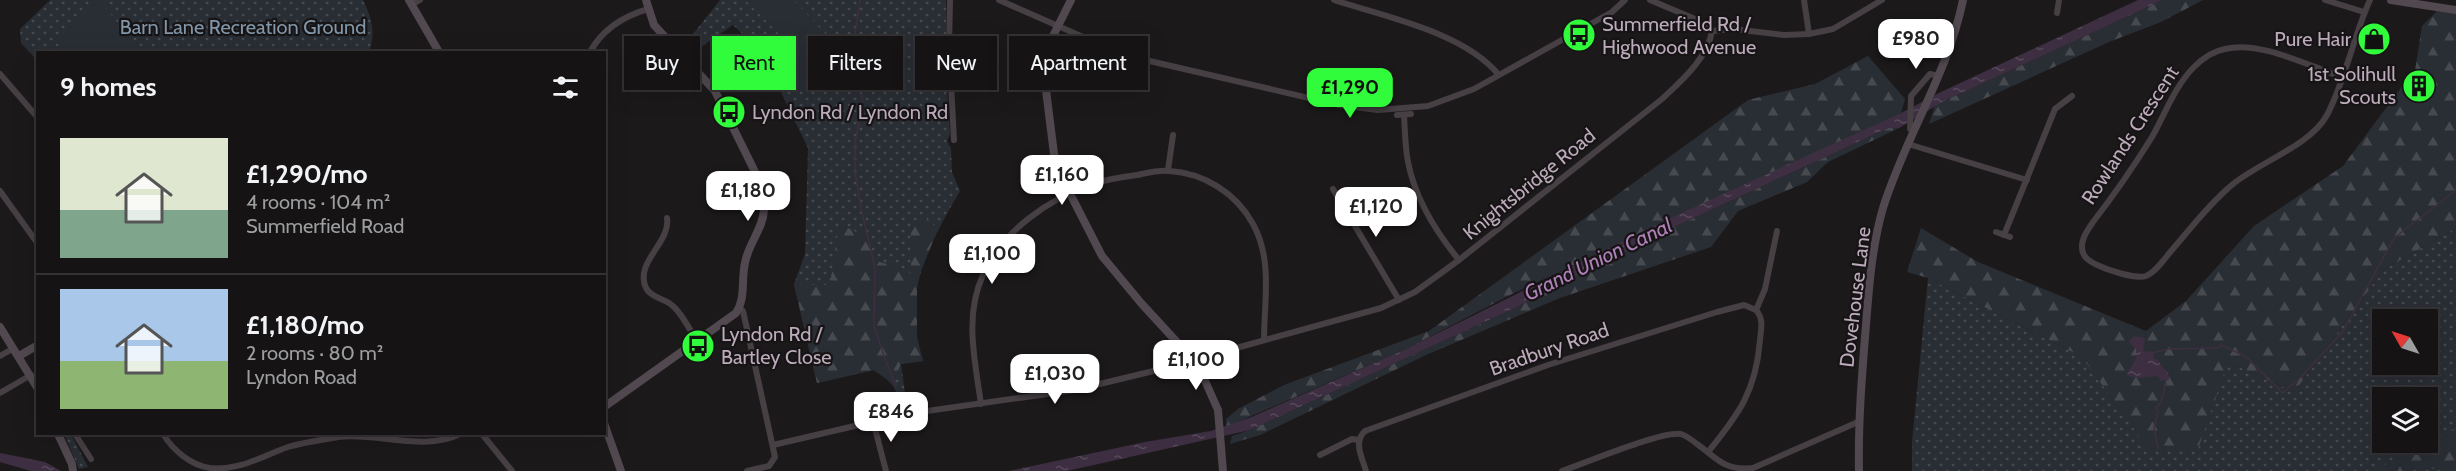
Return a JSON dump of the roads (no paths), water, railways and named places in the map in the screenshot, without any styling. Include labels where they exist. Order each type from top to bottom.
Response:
[{"type":"street","points":[[420,0],[410,3],[438,51]]},
{"type":"street","points":[[950,0],[949,47],[954,140]]},
{"type":"street","points":[[999,0],[1119,51],[1170,67],[1339,105],[1378,110],[1428,106],[1474,89],[1612,12],[1623,0]]},
{"type":"street","points":[[1071,0],[1050,42],[1043,81],[1054,154],[1060,174],[1102,256],[1185,354],[1198,365],[1214,398],[1220,419],[1223,471]]},
{"type":"street","points":[[1334,0],[1457,41],[1482,57],[1498,74]]},
{"type":"street","points":[[1650,0],[1695,19],[1713,31],[1725,29],[1758,34],[1809,34],[1833,29],[1882,0]]},
{"type":"street","points":[[1804,0],[1809,34]]},
{"type":"street","name":"Dovehouse Lane","points":[[1859,471],[1857,422],[1872,263],[1877,234],[1883,208],[1908,144],[1940,76],[1954,38],[1963,0]]},
{"type":"street","points":[[2325,0],[2364,12]]},
{"type":"street","points":[[2342,77],[2370,0]]},
{"type":"street","points":[[2393,0],[2419,2],[2456,10]]},
{"type":"street","points":[[2057,13],[2059,2],[2068,6]]},
{"type":"street","points":[[591,51],[609,28],[647,4],[654,25],[715,91],[760,182],[764,197],[762,222],[745,261],[739,307],[730,319],[606,406]]},
{"type":"street","name":"Knightsbridge Road","points":[[1198,365],[1211,355],[1381,308],[1431,282],[1662,99],[1700,57],[1709,44],[1713,31]]},
{"type":"street","name":"Rowlands Crescent","points":[[2239,46],[2255,47],[2342,77],[2327,116],[2319,125],[2309,135],[2234,184],[2214,202],[2151,273],[2135,278],[2092,263],[2085,257],[2082,249],[2086,233],[2129,173],[2180,86],[2193,68],[2204,59],[2223,49],[2239,46]]},
{"type":"street","points":[[0,74],[3,82],[36,116]]},
{"type":"street","points":[[1913,132],[1910,129],[1910,98],[1930,74],[1940,76]]},
{"type":"street","points":[[1996,232],[2007,236],[2055,109],[2072,96]]},
{"type":"street","points":[[1404,115],[1408,163],[1414,183],[1431,221],[1459,260]]},
{"type":"street","points":[[1168,170],[1173,135]]},
{"type":"street","points":[[1908,144],[2027,180]]},
{"type":"street","points":[[981,404],[971,329],[972,312],[982,276],[998,250],[1016,229],[1045,208],[1093,184],[1168,170],[1203,179],[1231,195],[1254,226],[1266,265],[1264,340]]},
{"type":"street","points":[[1332,189],[1399,300]]},
{"type":"street","points":[[0,191],[36,241]]},
{"type":"street","points":[[667,218],[668,225],[665,233],[646,267],[645,283],[650,293],[676,309],[697,341]]},
{"type":"street","points":[[1708,452],[1739,411],[1752,389],[1762,320],[1756,310],[1765,289],[1777,231]]},
{"type":"street","name":"Bradbury Road","points":[[1320,455],[1352,438],[1358,440],[1365,431],[1548,365],[1717,312],[1744,305],[1756,310]]},
{"type":"street","points":[[739,307],[743,311],[775,457],[771,465],[747,471]]},
{"type":"street","points":[[0,327],[36,385]]},
{"type":"street","points":[[19,356],[36,346]]},
{"type":"street","points":[[0,356],[14,348]]},
{"type":"street","points":[[774,445],[873,421],[1075,390],[1160,369],[1175,364],[1185,354]]},
{"type":"street","points":[[0,393],[31,375]]},
{"type":"street","points":[[873,421],[886,471]]},
{"type":"street","points":[[1562,471],[1653,439],[1672,435],[1688,437],[1726,468],[1746,469],[1857,422]]},
{"type":"street","points":[[606,429],[621,471]]},
{"type":"street","points":[[58,435],[73,470]]},
{"type":"street","points":[[76,435],[92,459]]},
{"type":"street","points":[[164,435],[169,443],[190,460],[208,468],[228,469],[246,466],[291,447],[340,435],[416,441],[443,440],[457,435]]},
{"type":"street","points":[[416,435],[416,441]]},
{"type":"street","points":[[483,435],[512,471]]},
{"type":"street","points":[[1358,440],[1366,471]]},
{"type":"water","name":"Grand Union Canal","points":[[2138,0],[2163,0],[1944,101],[1899,128],[1888,128],[1657,235],[1515,308],[1250,430],[1067,471],[1009,471],[1145,442],[1211,431],[1249,418],[1406,349],[1651,227],[1901,113]]},
{"type":"water","points":[[2134,336],[2145,338],[2143,351],[2155,352],[2153,358],[2158,360],[2168,372],[2169,380],[2161,381],[2158,376],[2138,378],[2126,375],[2136,359],[2136,349],[2129,342]]},
{"type":"water","points":[[0,453],[45,462],[61,471],[31,471],[0,462]]},
{"type":"waterway","points":[[860,0],[854,41],[856,64],[862,86],[862,106],[855,143],[855,172],[875,267],[874,325],[885,359]]},
{"type":"waterway","points":[[2155,352],[2169,349],[2218,348],[2221,345],[2245,356],[2283,393],[2303,375],[2343,331],[2394,238],[2455,191],[2456,187]]},
{"type":"waterway","points":[[886,361],[896,386]]},
{"type":"waterway","points":[[2158,449],[2154,428],[2158,412],[2156,408],[2161,402],[2166,383]]},
{"type":"place","name":"Summerfield Rd / Highwood Avenue","points":[[1579,35]]},
{"type":"place","name":"Pure Hair","points":[[2374,39]]},
{"type":"place","name":"1st Solihull Scouts","points":[[2419,86]]},
{"type":"place","name":"Lyndon Rd / Lyndon Rd","points":[[729,112]]},
{"type":"place","name":"Lyndon Rd / Bartley Close","points":[[698,346]]},
{"type":"park label","name":"Barn Lane Recreation Ground","points":[[243,27]]}]
